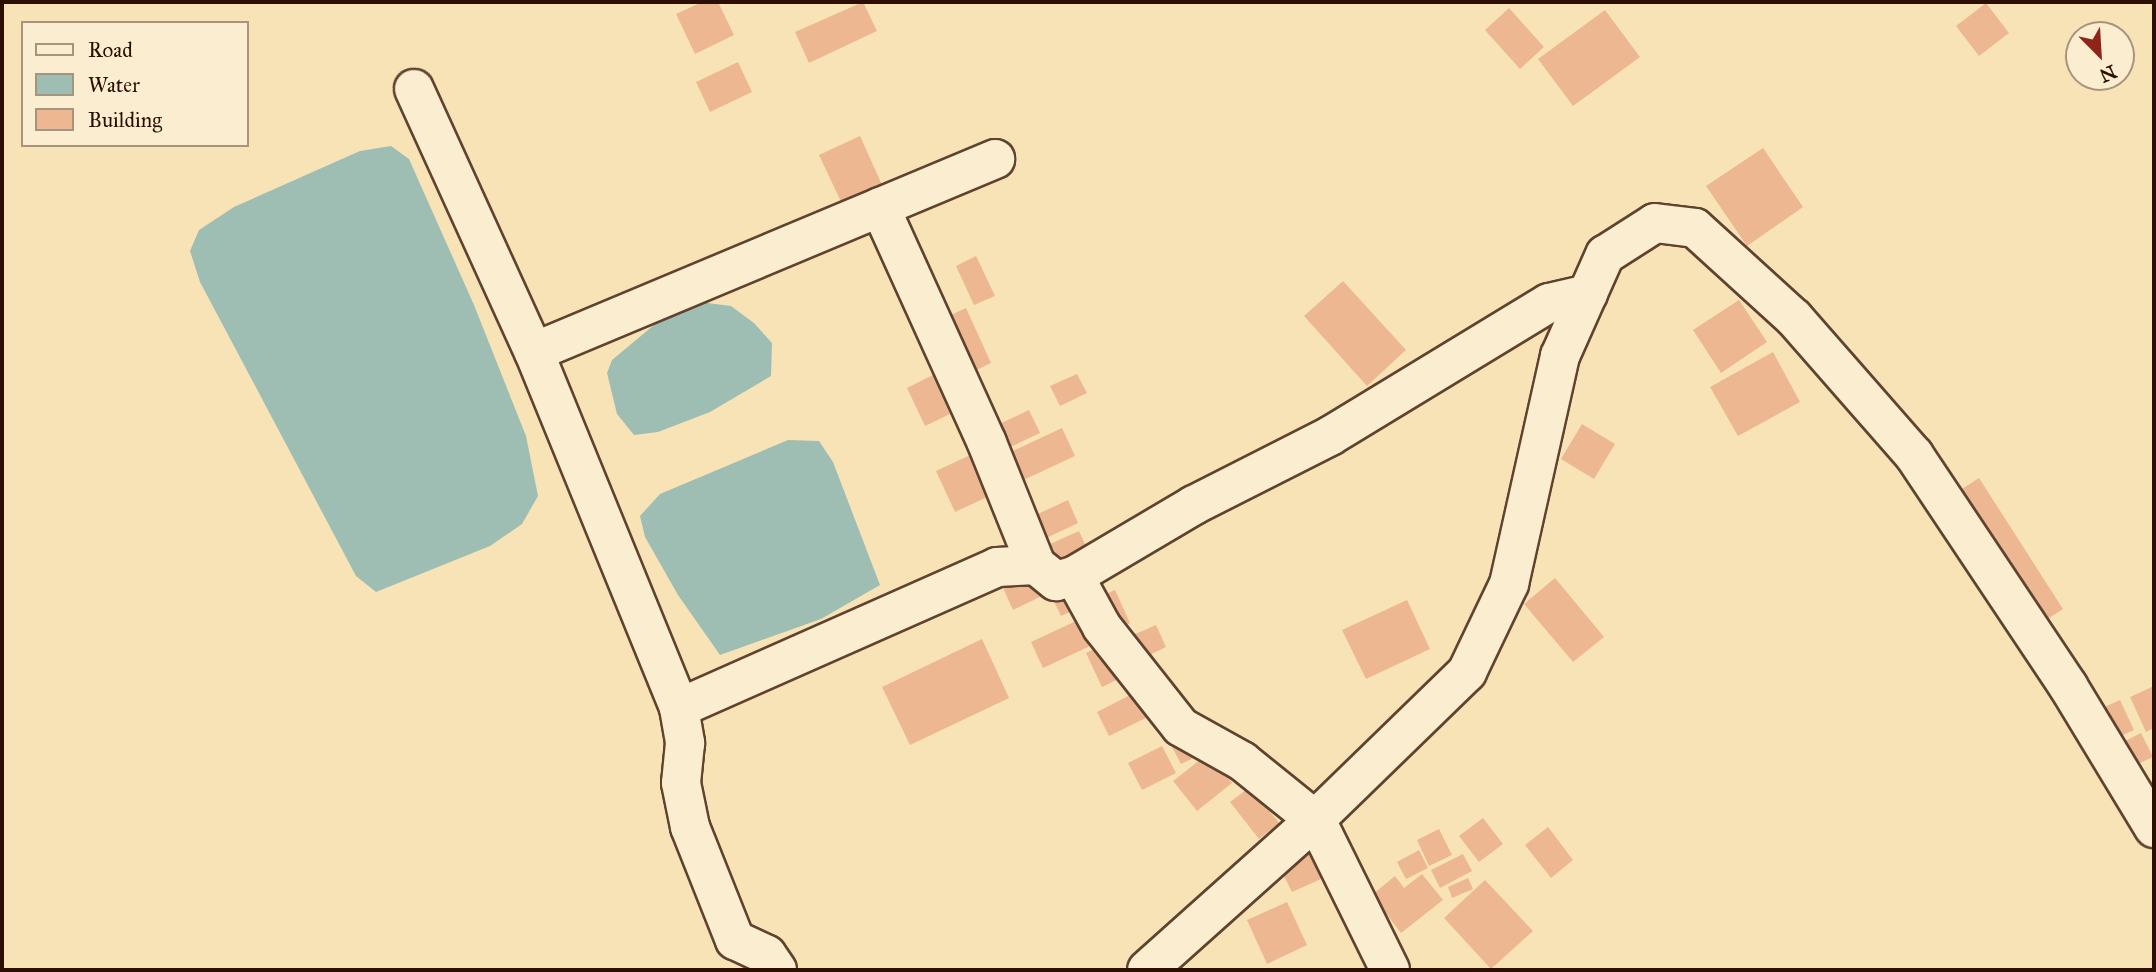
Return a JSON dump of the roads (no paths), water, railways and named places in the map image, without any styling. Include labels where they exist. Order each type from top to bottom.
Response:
[{"type":"street","points":[[415,89],[534,352],[679,708],[685,743],[681,783],[690,827],[735,940],[767,955],[776,970]]},
{"type":"street","points":[[534,352],[995,159]]},
{"type":"street","points":[[880,207],[987,443],[1036,565],[1056,581],[1074,576],[1194,505],[1330,436],[1549,303],[1588,293]]},
{"type":"street","points":[[1147,970],[1315,820],[1467,672],[1509,584],[1560,356],[1605,255],[1655,223],[1695,228],[1794,318],[1914,455],[2068,686],[2154,828]]},
{"type":"street","points":[[679,708],[997,567],[1036,565]]},
{"type":"street","points":[[1074,576],[1102,627],[1181,727],[1242,761],[1315,820],[1390,970]]},
{"type":"water","points":[[391,146],[409,159],[474,305],[526,436],[538,496],[522,524],[490,546],[376,592],[356,576],[200,282],[190,251],[199,230],[234,207],[360,151]]},
{"type":"water","points":[[700,302],[731,306],[754,323],[772,343],[771,376],[710,412],[658,432],[634,435],[617,414],[607,373],[612,360],[666,315]]},
{"type":"water","points":[[788,440],[819,441],[833,462],[880,585],[821,619],[720,655],[678,595],[645,537],[640,516],[660,494]]}]
